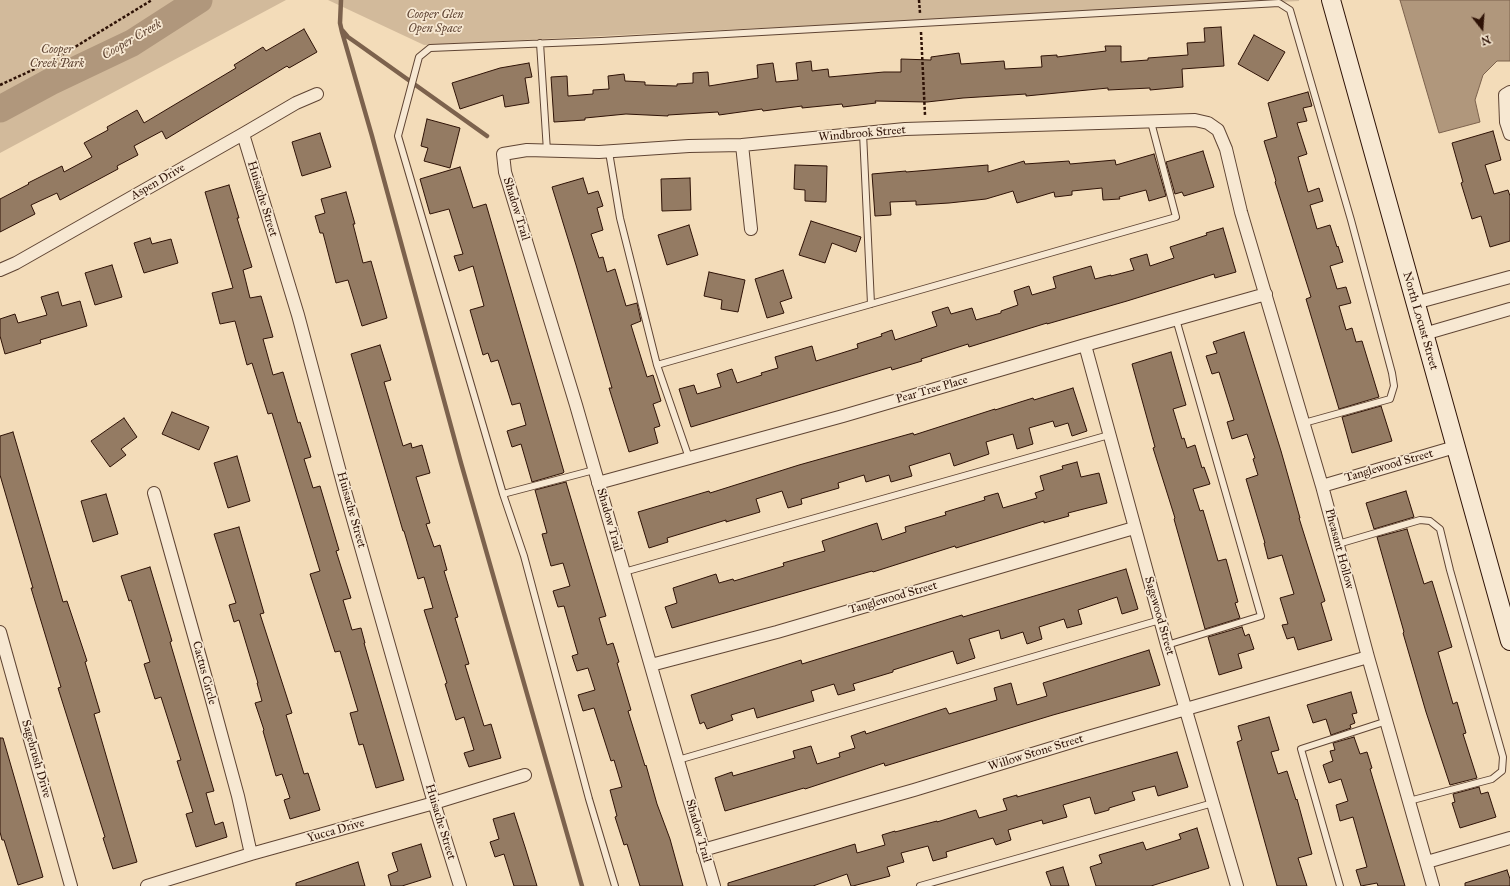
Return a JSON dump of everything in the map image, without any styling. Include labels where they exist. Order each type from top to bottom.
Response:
[{"type":"main road","name":"North Locust Street","points":[[1331,0],[1510,641]]},
{"type":"street","points":[[1507,93],[1506,122],[1510,134]]},
{"type":"street","name":"Aspen Drive","points":[[0,270],[16,263],[296,103],[317,94]]},
{"type":"street","name":"Windbrook Street","points":[[503,154],[527,150],[609,152],[689,146],[742,145],[905,129],[1195,120],[1208,122],[1218,130]]},
{"type":"street","name":"Pheasant Hollow","points":[[1218,130],[1226,149],[1241,212],[1322,486],[1368,657],[1433,886]]},
{"type":"street","name":"Huisache Street","points":[[243,134],[298,315],[345,491],[434,803],[460,886]]},
{"type":"street","points":[[742,145],[751,228]]},
{"type":"street","name":"Shadow Trail","points":[[503,154],[505,172],[576,405],[714,886]]},
{"type":"street","points":[[1415,303],[1510,277]]},
{"type":"street","name":"Pear Tree Place","points":[[598,483],[843,416],[1266,294]]},
{"type":"street","points":[[1424,334],[1510,309]]},
{"type":"street","name":"Sagewood Street","points":[[1085,345],[1134,528],[1237,886]]},
{"type":"street","name":"Tanglewood Street","points":[[1322,486],[1455,447]]},
{"type":"street","name":"Cactus Circle","points":[[154,493],[238,796],[251,854]]},
{"type":"street","name":"Tanglewood Street","points":[[651,665],[777,632],[1134,528]]},
{"type":"street","name":"Sagebrush Drive","points":[[0,632],[71,886]]},
{"type":"street","name":"Willow Stone Street","points":[[703,850],[914,790],[1088,737],[1368,657]]},
{"type":"street","name":"Yucca Drive","points":[[147,886],[251,854],[434,803],[525,775]]},
{"type":"street","points":[[1427,862],[1510,838]]},
{"type":"lane","points":[[615,886],[587,791],[524,556],[503,494],[398,136],[420,57],[430,48],[1279,3],[1290,10],[1351,220],[1392,373],[1394,386],[1390,399],[1304,423]]},
{"type":"lane","points":[[540,43],[547,150]]},
{"type":"lane","points":[[657,365],[1176,217],[1151,122]]},
{"type":"lane","points":[[863,133],[871,304]]},
{"type":"lane","points":[[609,152],[620,218],[657,365],[689,458]]},
{"type":"lane","points":[[1167,645],[1261,616],[1176,319]]},
{"type":"lane","points":[[624,572],[1109,434]]},
{"type":"lane","points":[[503,494],[594,470]]},
{"type":"lane","points":[[1338,544],[1420,520],[1430,521],[1440,529],[1450,570],[1503,757],[1502,771],[1492,779],[1409,801]]},
{"type":"lane","points":[[678,760],[1160,620]]},
{"type":"lane","points":[[1340,886],[1301,749],[1386,721]]},
{"type":"lane","points":[[920,886],[1213,803]]},
{"type":"path","points":[[0,85],[52,61],[152,0]]},
{"type":"path","points":[[919,0],[925,117]]},
{"type":"green space","name":"Cooper Creek Park","points":[[0,0],[286,0],[0,153]]},
{"type":"green space","name":"Cooper Glen Open Space","points":[[328,0],[1299,0],[1299,1],[424,45]]},
{"type":"shaded area","points":[[1400,0],[1510,0],[1510,61],[1497,61],[1483,75],[1475,100],[1480,122],[1439,133]]},
{"type":"building","points":[[1221,27],[1224,66],[1182,69],[1183,87],[1150,90],[1150,88],[1108,90],[1108,88],[1026,96],[1026,94],[927,102],[875,101],[876,103],[843,107],[842,104],[802,108],[802,106],[763,111],[762,109],[719,115],[718,112],[668,116],[626,114],[585,118],[585,120],[554,122],[551,77],[567,76],[568,96],[593,94],[593,90],[609,89],[608,76],[624,74],[625,81],[645,82],[645,85],[677,86],[677,84],[693,83],[693,73],[708,72],[709,86],[758,78],[757,65],[773,63],[776,82],[798,80],[796,63],[811,61],[812,71],[828,69],[829,77],[901,72],[901,59],[931,60],[931,57],[959,53],[961,64],[1004,61],[1005,69],[1042,67],[1041,56],[1057,55],[1057,57],[1106,51],[1105,46],[1121,46],[1121,62],[1148,60],[1148,58],[1188,55],[1187,43],[1205,42],[1204,28]]},
{"type":"building","points":[[304,29],[317,52],[289,68],[287,66],[166,139],[162,131],[134,146],[138,155],[117,166],[118,169],[60,200],[57,193],[31,205],[35,214],[0,232],[0,199],[62,166],[64,172],[92,157],[84,143],[108,130],[107,127],[137,110],[144,123],[236,68],[234,65],[263,47],[266,51]]},
{"type":"building","points":[[1254,35],[1285,52],[1268,81],[1238,64]]},
{"type":"building","points":[[529,63],[532,77],[525,78],[529,103],[505,107],[503,95],[460,109],[452,83],[500,68]]},
{"type":"building","points":[[1308,92],[1312,106],[1303,108],[1307,121],[1297,123],[1307,154],[1298,157],[1308,192],[1319,188],[1323,201],[1310,205],[1317,229],[1330,225],[1337,247],[1338,246],[1343,262],[1330,266],[1337,289],[1346,287],[1351,303],[1339,306],[1346,330],[1352,328],[1356,342],[1362,341],[1379,397],[1339,409],[1306,299],[1311,297],[1275,182],[1276,181],[1264,141],[1277,137],[1268,103]]},
{"type":"building","points":[[427,119],[460,128],[450,168],[424,161],[428,148],[421,146]]},
{"type":"building","points":[[1493,131],[1501,160],[1485,165],[1494,194],[1508,190],[1510,196],[1510,241],[1490,247],[1481,216],[1472,219],[1461,183],[1463,182],[1452,143]]},
{"type":"building","points":[[320,133],[331,167],[302,176],[292,142]]},
{"type":"building","points":[[1203,151],[1214,187],[1184,196],[1182,192],[1175,194],[1166,162]]},
{"type":"building","points":[[1154,154],[1166,196],[1149,201],[1146,190],[1119,197],[1120,199],[1103,200],[1102,188],[1072,191],[1072,195],[1055,197],[1054,192],[1017,203],[1013,191],[986,199],[949,203],[916,205],[916,201],[890,202],[891,215],[875,216],[872,174],[988,165],[988,172],[1024,161],[1025,164],[1069,161],[1070,164],[1115,160],[1116,165]]},
{"type":"building","points":[[795,165],[827,166],[826,202],[805,201],[805,190],[794,189]]},
{"type":"building","points":[[460,167],[473,208],[486,204],[564,472],[532,482],[521,444],[512,447],[507,431],[526,425],[520,403],[512,405],[498,360],[491,362],[488,353],[483,355],[470,310],[484,306],[473,266],[459,271],[454,256],[463,254],[449,209],[430,214],[420,179]]},
{"type":"building","points":[[583,178],[588,194],[598,191],[603,206],[597,208],[603,230],[591,234],[599,258],[603,257],[607,272],[615,269],[626,306],[637,303],[641,321],[631,325],[647,377],[653,375],[661,401],[653,404],[660,426],[654,428],[658,443],[629,452],[609,388],[612,388],[552,187]]},
{"type":"building","points":[[690,178],[691,210],[662,211],[661,179]]},
{"type":"building","points":[[229,185],[239,218],[237,218],[252,267],[243,270],[250,298],[261,296],[273,337],[263,339],[273,375],[283,372],[298,423],[300,422],[311,457],[304,459],[313,488],[320,486],[339,550],[336,551],[351,598],[343,600],[352,630],[361,628],[404,780],[376,788],[363,744],[359,745],[350,713],[358,711],[340,651],[335,652],[310,574],[320,571],[272,413],[268,414],[252,363],[247,365],[235,321],[220,324],[212,293],[233,288],[205,192]]},
{"type":"building","points":[[346,192],[355,224],[353,224],[363,263],[371,261],[387,318],[362,326],[348,280],[336,283],[323,233],[320,233],[315,216],[325,213],[321,199]]},
{"type":"building","points":[[811,221],[861,237],[856,252],[832,243],[825,263],[799,255]]},
{"type":"building","points":[[689,225],[698,255],[667,265],[658,235]]},
{"type":"building","points":[[1223,228],[1236,272],[1215,278],[1214,274],[969,347],[968,344],[892,370],[891,367],[691,427],[679,389],[694,385],[697,394],[721,387],[717,374],[732,369],[737,383],[778,368],[775,357],[812,346],[816,361],[858,348],[857,344],[882,336],[881,334],[892,330],[895,340],[937,326],[932,312],[948,307],[951,314],[972,308],[976,320],[1001,313],[1001,311],[1018,305],[1014,291],[1029,286],[1032,295],[1056,288],[1053,277],[1091,266],[1095,279],[1134,270],[1130,259],[1147,254],[1150,266],[1174,258],[1170,247]]},
{"type":"building","points":[[150,238],[152,244],[171,239],[178,263],[144,273],[134,243]]},
{"type":"building","points":[[112,265],[122,297],[95,305],[85,273]]},
{"type":"building","points":[[783,270],[792,298],[780,302],[784,313],[767,318],[755,279]]},
{"type":"building","points":[[709,272],[745,280],[738,312],[721,309],[722,300],[704,296]]},
{"type":"building","points":[[58,292],[62,306],[80,301],[87,326],[40,340],[41,343],[5,354],[0,336],[0,319],[15,314],[18,323],[47,315],[41,297]]},
{"type":"building","points":[[1244,332],[1325,601],[1321,603],[1332,640],[1298,650],[1294,637],[1287,639],[1282,625],[1288,624],[1280,598],[1294,594],[1282,555],[1268,559],[1265,543],[1246,479],[1258,475],[1253,459],[1255,458],[1247,434],[1232,439],[1227,422],[1234,420],[1219,372],[1212,374],[1206,356],[1217,353],[1213,342]]},
{"type":"building","points":[[380,345],[391,380],[384,382],[403,446],[411,443],[412,448],[422,445],[430,473],[416,477],[430,523],[426,524],[434,547],[440,545],[447,570],[444,571],[458,617],[455,618],[469,664],[465,665],[484,726],[491,724],[501,758],[469,767],[464,753],[474,750],[464,717],[456,720],[445,684],[447,683],[424,610],[433,608],[424,577],[418,579],[351,354]]},
{"type":"building","points":[[1171,352],[1186,405],[1173,409],[1182,439],[1184,438],[1187,448],[1195,445],[1202,468],[1204,467],[1210,484],[1193,489],[1200,511],[1203,510],[1218,561],[1226,559],[1238,602],[1235,603],[1240,618],[1205,629],[1174,519],[1175,518],[1153,448],[1155,447],[1132,364]]},
{"type":"building","points":[[1073,388],[1087,431],[1072,436],[1068,423],[1055,427],[1053,421],[1029,428],[1033,444],[1017,449],[1013,434],[986,442],[989,454],[954,466],[950,453],[909,466],[912,476],[891,482],[889,475],[866,482],[864,475],[838,483],[839,488],[801,499],[802,504],[788,508],[782,491],[756,499],[760,512],[726,522],[726,520],[667,538],[668,542],[649,548],[638,512],[709,491],[710,493],[799,465],[913,433],[914,435],[995,409],[1033,398],[1034,400]]},
{"type":"building","points":[[1381,406],[1392,441],[1352,453],[1342,417]]},
{"type":"building","points":[[172,412],[209,427],[199,450],[162,434]]},
{"type":"building","points":[[124,418],[137,437],[121,449],[126,455],[110,467],[91,441]]},
{"type":"building","points":[[13,432],[63,602],[67,601],[87,661],[85,662],[100,712],[94,714],[137,862],[113,869],[103,838],[105,837],[58,688],[61,687],[31,588],[33,588],[0,475],[0,436]]},
{"type":"building","points":[[237,456],[250,501],[228,508],[214,463]]},
{"type":"building","points":[[1077,462],[1081,477],[1099,473],[1107,503],[1068,513],[1069,516],[1044,523],[1044,521],[956,548],[955,546],[873,572],[872,571],[672,628],[665,607],[677,603],[673,588],[716,574],[719,583],[733,579],[734,581],[784,566],[783,563],[825,551],[822,541],[877,523],[882,540],[906,532],[905,527],[946,515],[945,512],[985,500],[984,497],[998,493],[1003,508],[1037,498],[1035,493],[1044,490],[1040,476],[1063,469],[1062,466]]},
{"type":"building","points":[[566,482],[606,616],[599,618],[607,645],[613,643],[619,662],[617,663],[631,710],[628,711],[657,804],[670,839],[683,886],[640,886],[627,844],[624,845],[615,817],[617,816],[610,790],[622,787],[614,760],[611,761],[594,708],[583,711],[578,695],[595,690],[588,668],[577,671],[572,656],[578,654],[564,606],[558,607],[553,591],[570,586],[563,563],[551,566],[542,534],[547,533],[535,490]]},
{"type":"building","points":[[1406,491],[1414,517],[1374,529],[1366,503]]},
{"type":"building","points":[[106,494],[118,534],[93,542],[81,501]]},
{"type":"building","points":[[239,527],[264,613],[260,614],[292,713],[286,715],[304,774],[308,773],[320,810],[290,819],[284,800],[290,798],[282,774],[276,776],[263,731],[264,730],[255,703],[262,701],[258,683],[239,620],[234,622],[229,605],[236,603],[214,534]]},
{"type":"building","points":[[1407,529],[1424,584],[1432,581],[1452,647],[1438,652],[1453,704],[1457,702],[1466,733],[1463,734],[1477,778],[1450,785],[1426,712],[1377,537]]},
{"type":"building","points":[[150,567],[172,641],[170,642],[214,791],[206,793],[215,825],[223,822],[227,837],[196,847],[186,814],[193,812],[177,761],[181,760],[161,697],[155,699],[144,664],[150,662],[131,600],[129,601],[121,576]]},
{"type":"building","points":[[1126,569],[1138,609],[1122,614],[1117,597],[1078,610],[1082,624],[1067,628],[1064,619],[1039,627],[1042,639],[1027,644],[1023,632],[1001,639],[999,630],[969,639],[975,658],[957,664],[953,651],[853,684],[855,690],[838,695],[834,684],[811,691],[814,701],[757,718],[754,708],[731,715],[733,720],[707,729],[704,722],[700,724],[691,695],[801,660],[802,664],[962,615],[963,617]]},
{"type":"building","points":[[1242,627],[1245,636],[1249,634],[1254,649],[1238,654],[1242,668],[1219,675],[1208,637]]},
{"type":"building","points":[[1149,650],[1160,685],[1053,715],[885,766],[884,763],[805,789],[804,788],[725,811],[715,778],[732,772],[733,776],[795,758],[793,751],[811,746],[817,764],[840,757],[839,753],[855,748],[851,736],[865,731],[866,734],[946,708],[949,714],[997,700],[994,688],[1011,683],[1017,705],[1047,696],[1043,683]]},
{"type":"building","points":[[1351,692],[1357,713],[1352,714],[1355,723],[1350,725],[1351,728],[1331,735],[1326,719],[1313,723],[1307,705]]},
{"type":"building","points":[[1269,717],[1279,750],[1271,752],[1278,774],[1287,771],[1296,800],[1297,799],[1312,854],[1298,858],[1307,886],[1277,886],[1237,742],[1242,740],[1238,726]]},
{"type":"building","points":[[1354,737],[1360,754],[1367,752],[1372,768],[1370,769],[1405,886],[1378,886],[1377,883],[1361,886],[1356,870],[1367,867],[1353,817],[1340,821],[1336,805],[1348,801],[1341,779],[1329,783],[1323,765],[1333,761],[1330,751],[1335,750],[1333,743]]},
{"type":"building","points":[[0,738],[3,738],[43,877],[18,885],[4,840],[2,840],[0,832]]},
{"type":"building","points":[[1177,752],[1188,787],[1158,796],[1155,786],[1132,792],[1135,800],[1095,814],[1090,797],[1063,805],[1067,817],[1043,824],[1042,820],[1008,830],[1011,840],[996,845],[993,838],[946,852],[947,857],[933,861],[928,846],[901,853],[904,862],[887,867],[890,876],[853,886],[851,886],[847,874],[813,886],[728,886],[728,883],[855,844],[857,853],[885,845],[882,835],[895,831],[937,822],[976,810],[979,818],[1007,810],[1003,799],[1017,795],[1017,797]]},
{"type":"building","points":[[1479,787],[1481,794],[1488,792],[1496,817],[1460,828],[1452,803],[1455,802],[1453,794]]},
{"type":"building","points":[[514,813],[537,886],[514,886],[504,854],[495,857],[490,842],[499,839],[493,819]]},
{"type":"building","points":[[1197,828],[1209,868],[1151,886],[1096,886],[1090,867],[1102,863],[1099,855],[1143,842],[1146,850],[1181,839],[1179,834]]},
{"type":"building","points":[[421,844],[431,877],[402,886],[391,886],[388,875],[398,871],[392,853]]},
{"type":"building","points":[[358,862],[365,886],[296,886],[296,883]]},
{"type":"building","points":[[1063,867],[1069,886],[1051,886],[1046,872]]},
{"type":"building","points":[[1507,870],[1510,879],[1510,886],[1465,886],[1465,883]]},
{"type":"waterway","name":"Cooper Creek","points":[[0,109],[50,82],[132,43],[199,0]]},
{"type":"waterway","points":[[341,0],[340,23],[342,32],[372,136],[461,463],[582,886]]},
{"type":"waterway","points":[[342,30],[348,37],[487,136]]}]
